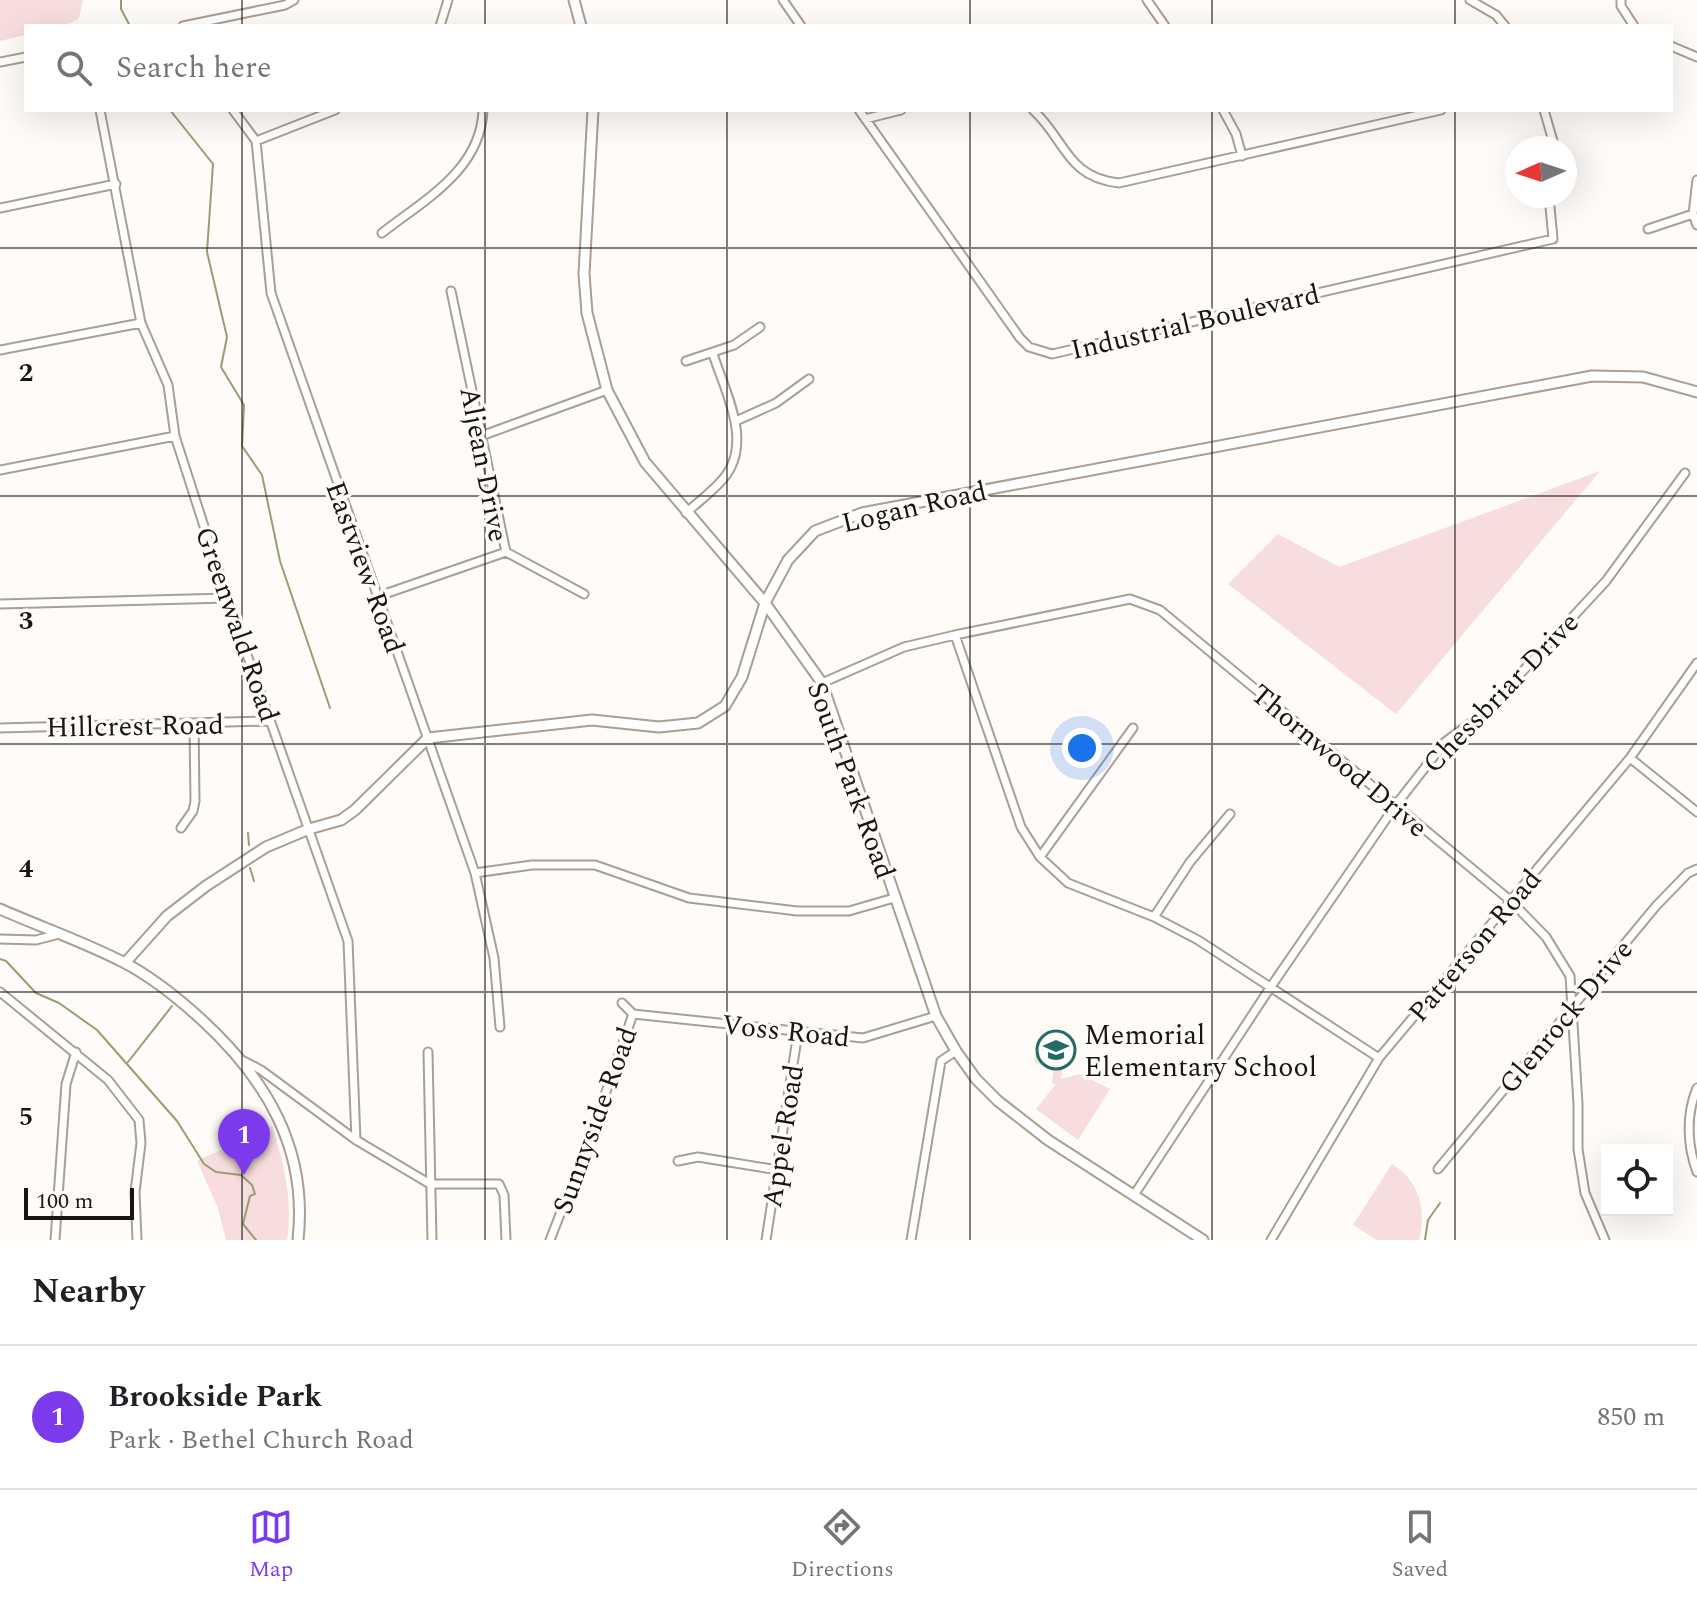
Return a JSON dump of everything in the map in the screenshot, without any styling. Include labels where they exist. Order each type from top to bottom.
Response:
[{"type":"street","points":[[195,24],[285,5],[294,0]]},
{"type":"street","points":[[442,24],[448,0]]},
{"type":"street","points":[[574,0],[580,24]]},
{"type":"street","points":[[783,0],[800,24]]},
{"type":"street","points":[[1147,0],[1164,24]]},
{"type":"street","points":[[1470,0],[1496,15],[1503,24]]},
{"type":"street","points":[[1621,0],[1621,6],[1633,24]]},
{"type":"street","points":[[1673,47],[1697,57]]},
{"type":"street","points":[[0,62],[24,57]]},
{"type":"street","name":"Greenwald Road","points":[[100,112],[141,323],[168,385],[175,436],[227,598],[348,941],[356,1140]]},
{"type":"street","points":[[234,112],[256,141],[330,112]]},
{"type":"street","points":[[382,233],[447,183],[471,157],[482,125],[483,112]]},
{"type":"street","name":"South Park Road","points":[[593,112],[584,274],[587,313],[607,390],[645,462],[765,603],[822,683],[936,1016],[976,1079],[998,1101],[1048,1140],[1203,1240]]},
{"type":"street","name":"Industrial Boulevard","points":[[860,112],[1013,329],[1029,347],[1052,354],[1553,239],[1550,208]]},
{"type":"street","points":[[865,119],[893,112]]},
{"type":"street","points":[[1035,112],[1077,168],[1090,177],[1119,183],[1432,112]]},
{"type":"street","points":[[1224,112],[1236,134],[1242,156]]},
{"type":"street","points":[[1545,112],[1552,136]]},
{"type":"street","name":"Eastview Road","points":[[256,141],[271,293],[475,873],[494,958],[500,1027]]},
{"type":"street","points":[[1697,180],[1693,214],[1697,225]]},
{"type":"street","points":[[0,208],[116,184]]},
{"type":"street","points":[[1648,229],[1693,214]]},
{"type":"street","name":"Aljean Drive","points":[[376,597],[506,552],[451,291]]},
{"type":"street","points":[[0,350],[141,323]]},
{"type":"street","points":[[686,361],[734,345],[760,327]]},
{"type":"street","points":[[686,513],[725,478],[736,452],[736,421],[713,354]]},
{"type":"street","name":"Logan Road","points":[[428,738],[592,720],[659,727],[698,723],[725,706],[742,677],[765,603],[788,560],[815,531],[862,513],[1592,376],[1643,377],[1697,392]]},
{"type":"street","points":[[736,421],[776,403],[809,379]]},
{"type":"street","points":[[481,436],[607,390]]},
{"type":"street","points":[[0,470],[175,436]]},
{"type":"street","name":"Chessbriar Drive","points":[[1134,1195],[1395,806],[1445,742],[1484,713],[1606,581],[1685,473]]},
{"type":"street","points":[[506,552],[584,594]]},
{"type":"street","points":[[0,604],[227,598]]},
{"type":"street","name":"Thornwood Drive","points":[[822,683],[904,647],[955,635],[1130,599],[1160,610],[1511,901],[1546,937],[1570,976],[1578,1149],[1585,1193],[1605,1240]]},
{"type":"street","points":[[955,635],[1021,827],[1040,857],[1068,883],[1154,917],[1198,940],[1379,1058]]},
{"type":"street","name":"Patterson Road","points":[[1271,1240],[1379,1058],[1630,758],[1697,664]]},
{"type":"street","name":"Hillcrest Road","points":[[0,728],[270,721]]},
{"type":"street","points":[[181,828],[193,811],[195,801],[194,723]]},
{"type":"street","points":[[1040,857],[1133,728]]},
{"type":"street","points":[[125,963],[167,916],[206,886],[266,847],[341,820],[355,810],[428,738]]},
{"type":"street","points":[[1630,758],[1697,812]]},
{"type":"street","points":[[1154,917],[1190,862],[1230,814]]},
{"type":"street","points":[[475,873],[532,865],[595,865],[689,898],[797,911],[849,911],[894,898]]},
{"type":"street","name":"Glenrock Drive","points":[[1438,1169],[1656,906],[1688,873],[1697,869]]},
{"type":"street","points":[[0,909],[125,963],[191,1010],[244,1061],[280,1124],[295,1168],[300,1206],[298,1240]]},
{"type":"street","points":[[0,939],[36,940],[59,934]]},
{"type":"street","points":[[0,992],[108,1080],[139,1120],[141,1143],[135,1192],[137,1240]]},
{"type":"street","name":"Sunnyside Road","points":[[550,1240],[633,1014],[622,1003]]},
{"type":"street","name":"Voss Road","points":[[633,1014],[863,1038],[936,1016]]},
{"type":"street","name":"Appel Road","points":[[766,1240],[798,1032]]},
{"type":"street","points":[[911,1240],[941,1061],[956,1051]]},
{"type":"street","points":[[55,1240],[66,1084],[76,1052]]},
{"type":"street","points":[[428,1052],[432,1240]]},
{"type":"street","points":[[244,1061],[261,1070],[356,1140],[430,1184],[494,1182],[502,1188],[506,1240]]},
{"type":"street","points":[[1697,1088],[1689,1122],[1692,1157],[1697,1172]]},
{"type":"street","points":[[678,1161],[698,1157],[778,1170]]},
{"type":"shaded area","points":[[0,0],[83,0],[79,18],[73,22],[24,24],[24,35],[0,41]]},
{"type":"shaded area","points":[[1600,471],[1396,714],[1228,584],[1278,534],[1339,567]]},
{"type":"shaded area","points":[[1035,1054],[1064,1060],[1061,1079],[1080,1074],[1110,1089],[1078,1140],[1036,1109],[1056,1084],[1052,1083],[1054,1068],[1035,1063]]},
{"type":"shaded area","points":[[272,1126],[286,1182],[289,1211],[287,1240],[226,1240],[218,1208],[197,1161]]},
{"type":"shaded area","points":[[1392,1164],[1409,1178],[1419,1197],[1422,1218],[1419,1240],[1377,1240],[1353,1225]]},
{"type":"waterway","points":[[121,0],[121,9],[129,24]]},
{"type":"waterway","points":[[172,112],[213,164],[207,252],[227,337],[221,367],[244,405],[242,446],[262,475],[280,561],[330,708]]},
{"type":"waterway","points":[[248,833],[249,845]]},
{"type":"waterway","points":[[250,868],[254,881]]},
{"type":"waterway","points":[[0,959],[6,961],[36,993],[59,1003],[97,1030],[177,1121],[204,1164],[216,1172],[241,1175],[252,1185],[255,1194],[250,1196],[243,1224],[256,1240]]},
{"type":"waterway","points":[[128,1062],[172,1006]]},
{"type":"waterway","points":[[1425,1240],[1428,1220],[1440,1203]]},
{"type":"place","name":"Memorial Elementary School","points":[[1056,1050]]},
{"type":"place","name":"Brookside Park","points":[[244,1175]]}]
